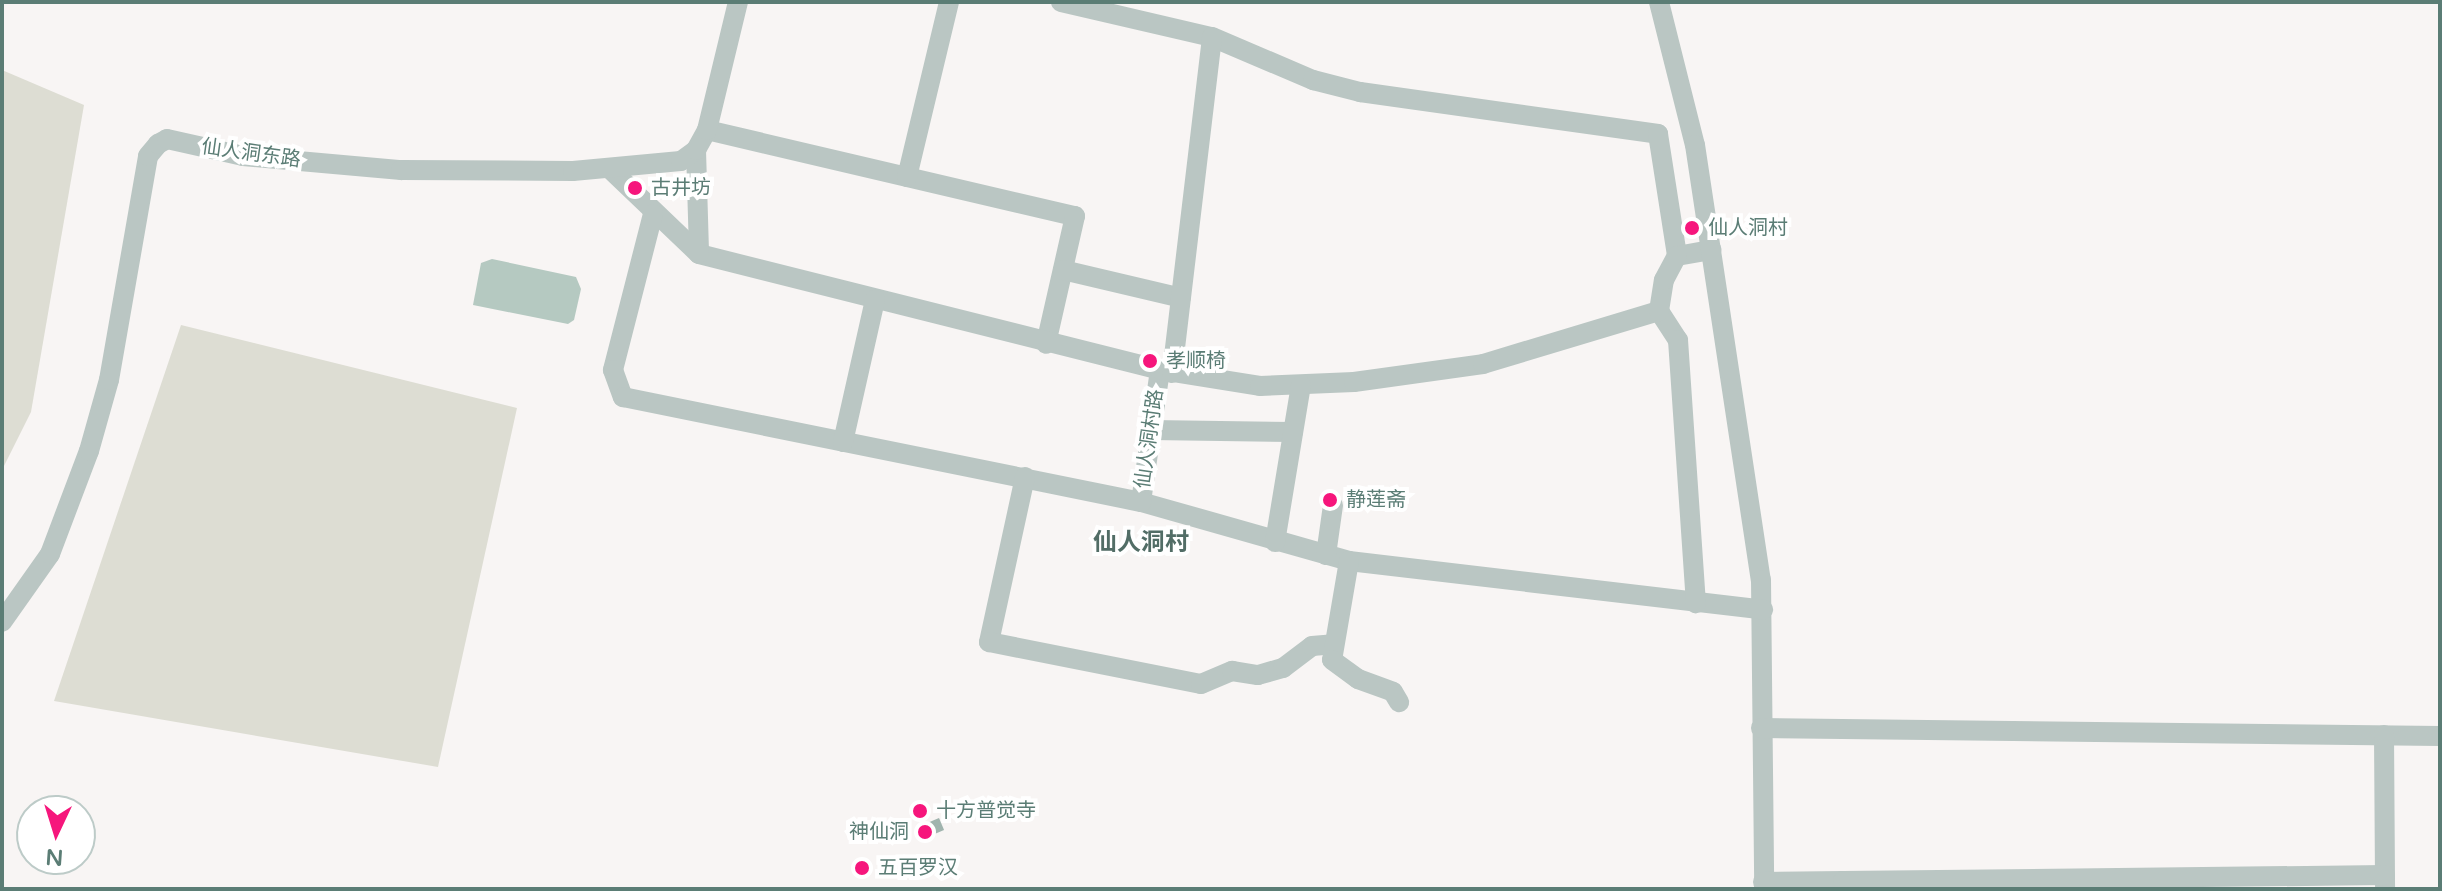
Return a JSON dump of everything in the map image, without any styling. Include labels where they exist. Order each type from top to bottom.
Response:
[{"type":"street","points":[[699,254],[696,150],[707,130],[738,2]]},
{"type":"street","points":[[907,177],[949,2]]},
{"type":"street","points":[[1061,2],[1212,37],[1313,80],[1360,92],[1658,134],[1677,256],[1664,280],[1659,311],[1678,340],[1696,603]]},
{"type":"street","points":[[1659,2],[1685,96],[1749,481],[1763,610],[1761,728],[1764,886],[2385,882],[2384,735]]},
{"type":"street","points":[[1212,37],[1181,298],[1166,371],[1260,386],[1412,377],[1483,364],[1659,311]]},
{"type":"street","points":[[707,130],[1075,216],[1046,344]]},
{"type":"street","name":"仙人洞东路","points":[[2,622],[50,554],[89,451],[109,380],[148,156],[158,144],[167,139],[243,156],[401,170],[609,168],[681,161],[696,150]]},
{"type":"street","points":[[609,168],[653,214],[699,254]]},
{"type":"street","points":[[653,214],[613,370],[623,397],[1141,502]]},
{"type":"street","points":[[1677,256],[1711,250]]},
{"type":"street","name":"仙人洞村路","points":[[699,254],[1046,344],[1166,371],[1151,430],[1141,502],[1349,561],[1763,610]]},
{"type":"street","points":[[1063,270],[1181,298]]},
{"type":"street","points":[[843,442],[875,300]]},
{"type":"street","points":[[1275,542],[1301,385]]},
{"type":"street","points":[[1151,430],[1293,432]]},
{"type":"street","points":[[1025,477],[989,642],[1201,684],[1232,671],[1258,675],[1283,668],[1312,646],[1333,644]]},
{"type":"street","points":[[1326,555],[1333,505]]},
{"type":"street","points":[[1349,561],[1332,660],[1340,670],[1393,692],[1399,702]]},
{"type":"street","points":[[1761,728],[2440,736]]},
{"type":"shaded area","points":[[2,70],[84,105],[31,412],[2,470]]},
{"type":"shaded area","points":[[492,259],[576,277],[581,289],[574,320],[568,324],[473,305],[481,263]]},
{"type":"shaded area","points":[[181,325],[517,408],[438,767],[54,701]]},
{"type":"building","points":[[939,818],[944,830],[921,840],[916,828]]},
{"type":"place","name":"古井坊","points":[[635,188]]},
{"type":"place","name":"仙人洞村","points":[[1692,228]]},
{"type":"place","name":"孝顺椅","points":[[1150,361]]},
{"type":"place","name":"静莲斋","points":[[1330,500]]},
{"type":"place","name":"十方普觉寺","points":[[920,811]]},
{"type":"place","name":"神仙洞","points":[[925,832]]},
{"type":"place","name":"五百罗汉","points":[[862,868]]},
{"type":"district","name":"仙人洞村","points":[[1141,543]]}]
